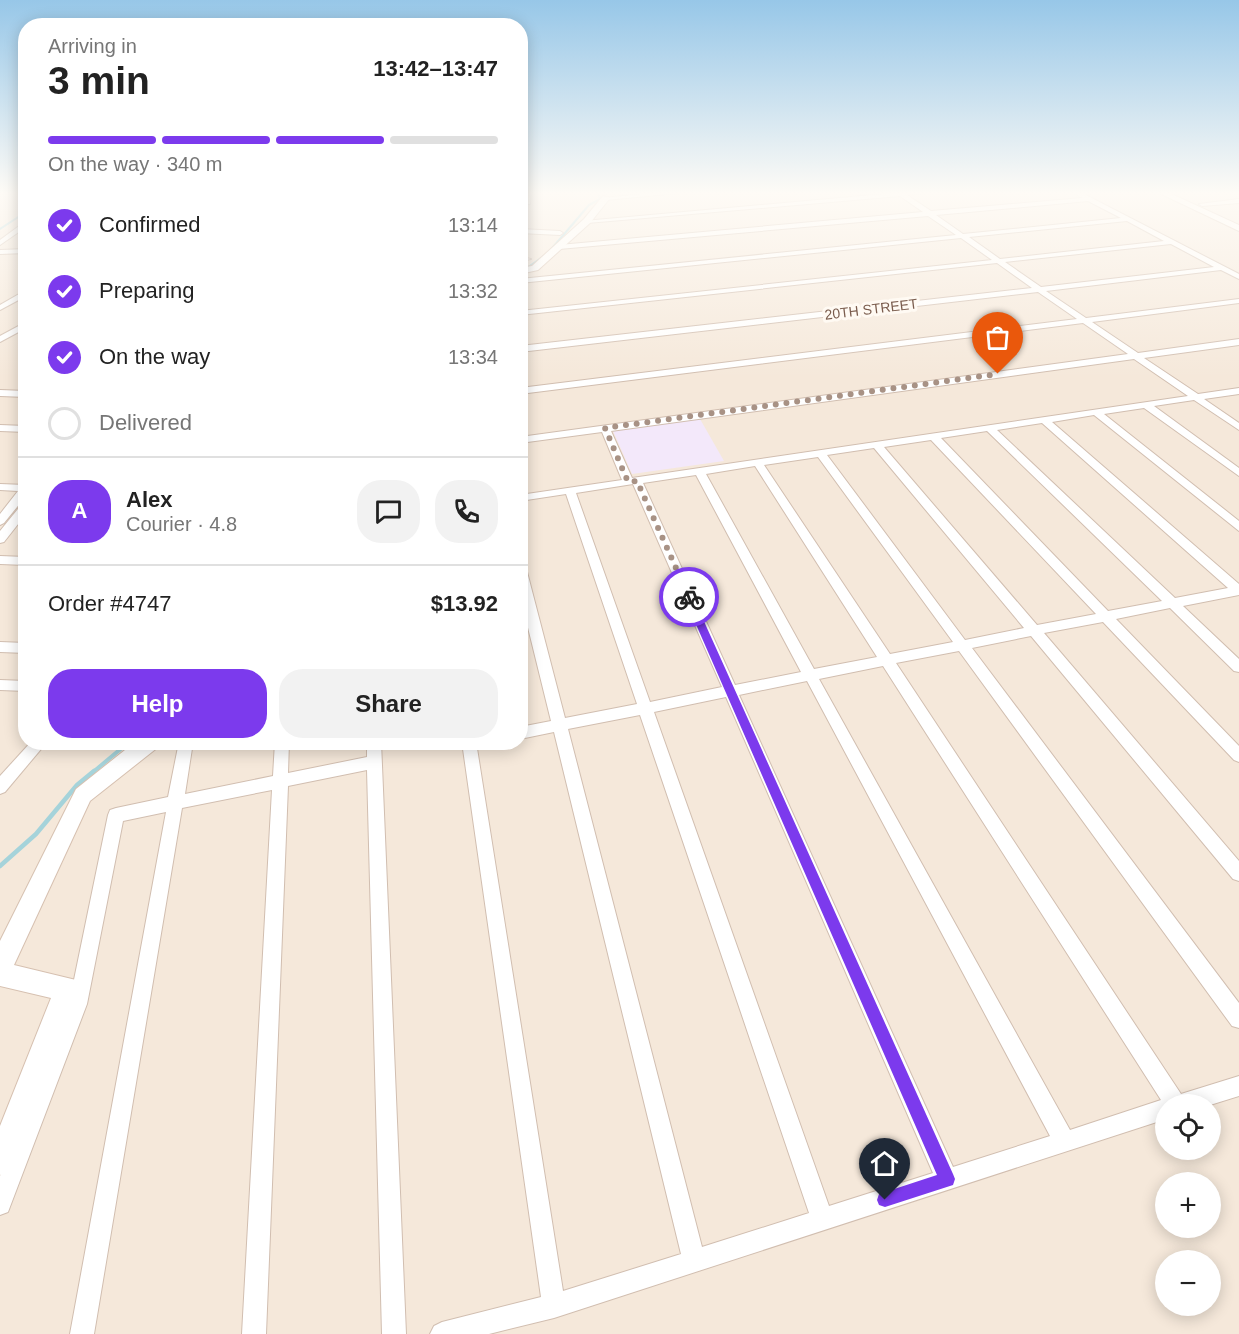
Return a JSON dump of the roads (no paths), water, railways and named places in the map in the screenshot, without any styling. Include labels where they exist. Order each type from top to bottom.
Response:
[{"type":"street","points":[[528,270],[535,268],[552,253]]},
{"type":"street","points":[[528,280],[799,253]]},
{"type":"street","points":[[987,253],[1239,427]]},
{"type":"street","points":[[528,312],[1070,253]]},
{"type":"street","points":[[1194,253],[1239,277]]},
{"type":"street","name":"20TH STREET","points":[[528,348],[1222,268]]},
{"type":"street","points":[[3,306],[18,297]]},
{"type":"street","points":[[528,390],[1239,301]]},
{"type":"street","points":[[3,306],[18,305]]},
{"type":"street","points":[[0,339],[18,329]]},
{"type":"street","points":[[528,439],[1239,342]]},
{"type":"street","points":[[528,497],[1239,391]]},
{"type":"street","points":[[0,393],[18,394]]},
{"type":"street","points":[[1146,405],[1239,473]]},
{"type":"street","points":[[1096,412],[1239,527]]},
{"type":"street","points":[[1044,420],[1239,590]]},
{"type":"street","points":[[0,428],[18,429]]},
{"type":"street","points":[[605,428],[633,481],[731,692],[947,1179]]},
{"type":"street","points":[[989,428],[1239,667]]},
{"type":"street","points":[[933,436],[1239,756]]},
{"type":"street","points":[[877,445],[1239,873]]},
{"type":"street","points":[[820,453],[1239,1019]]},
{"type":"street","points":[[758,462],[1169,1094]]},
{"type":"street","points":[[699,471],[1065,1142]]},
{"type":"street","points":[[0,487],[18,488]]},
{"type":"street","points":[[570,490],[823,1220]]},
{"type":"street","points":[[0,522],[18,498]]},
{"type":"street","points":[[0,539],[18,516]]},
{"type":"street","points":[[0,560],[18,561]]},
{"type":"street","points":[[528,731],[1239,590]]},
{"type":"street","points":[[528,599],[694,1261]]},
{"type":"street","points":[[0,647],[18,648]]},
{"type":"street","points":[[0,685],[18,686]]},
{"type":"street","points":[[0,788],[33,750]]},
{"type":"street","points":[[0,968],[83,795],[140,750]]},
{"type":"street","points":[[82,1334],[185,750]]},
{"type":"street","points":[[254,1334],[281,750]]},
{"type":"street","points":[[374,750],[394,1334]]},
{"type":"street","points":[[472,750],[554,1306]]},
{"type":"street","points":[[0,1204],[78,1004],[115,818],[120,813],[375,762]]},
{"type":"street","points":[[0,974],[67,989],[0,1161]]},
{"type":"street","points":[[1214,1094],[1239,1086]]},
{"type":"street","points":[[442,1334],[554,1306],[1155,1113]]},
{"type":"waterway","points":[[528,267],[548,253]]},
{"type":"waterway","points":[[92,773],[119,750]]},
{"type":"waterway","points":[[0,866],[36,834],[77,785],[94,771]]}]
